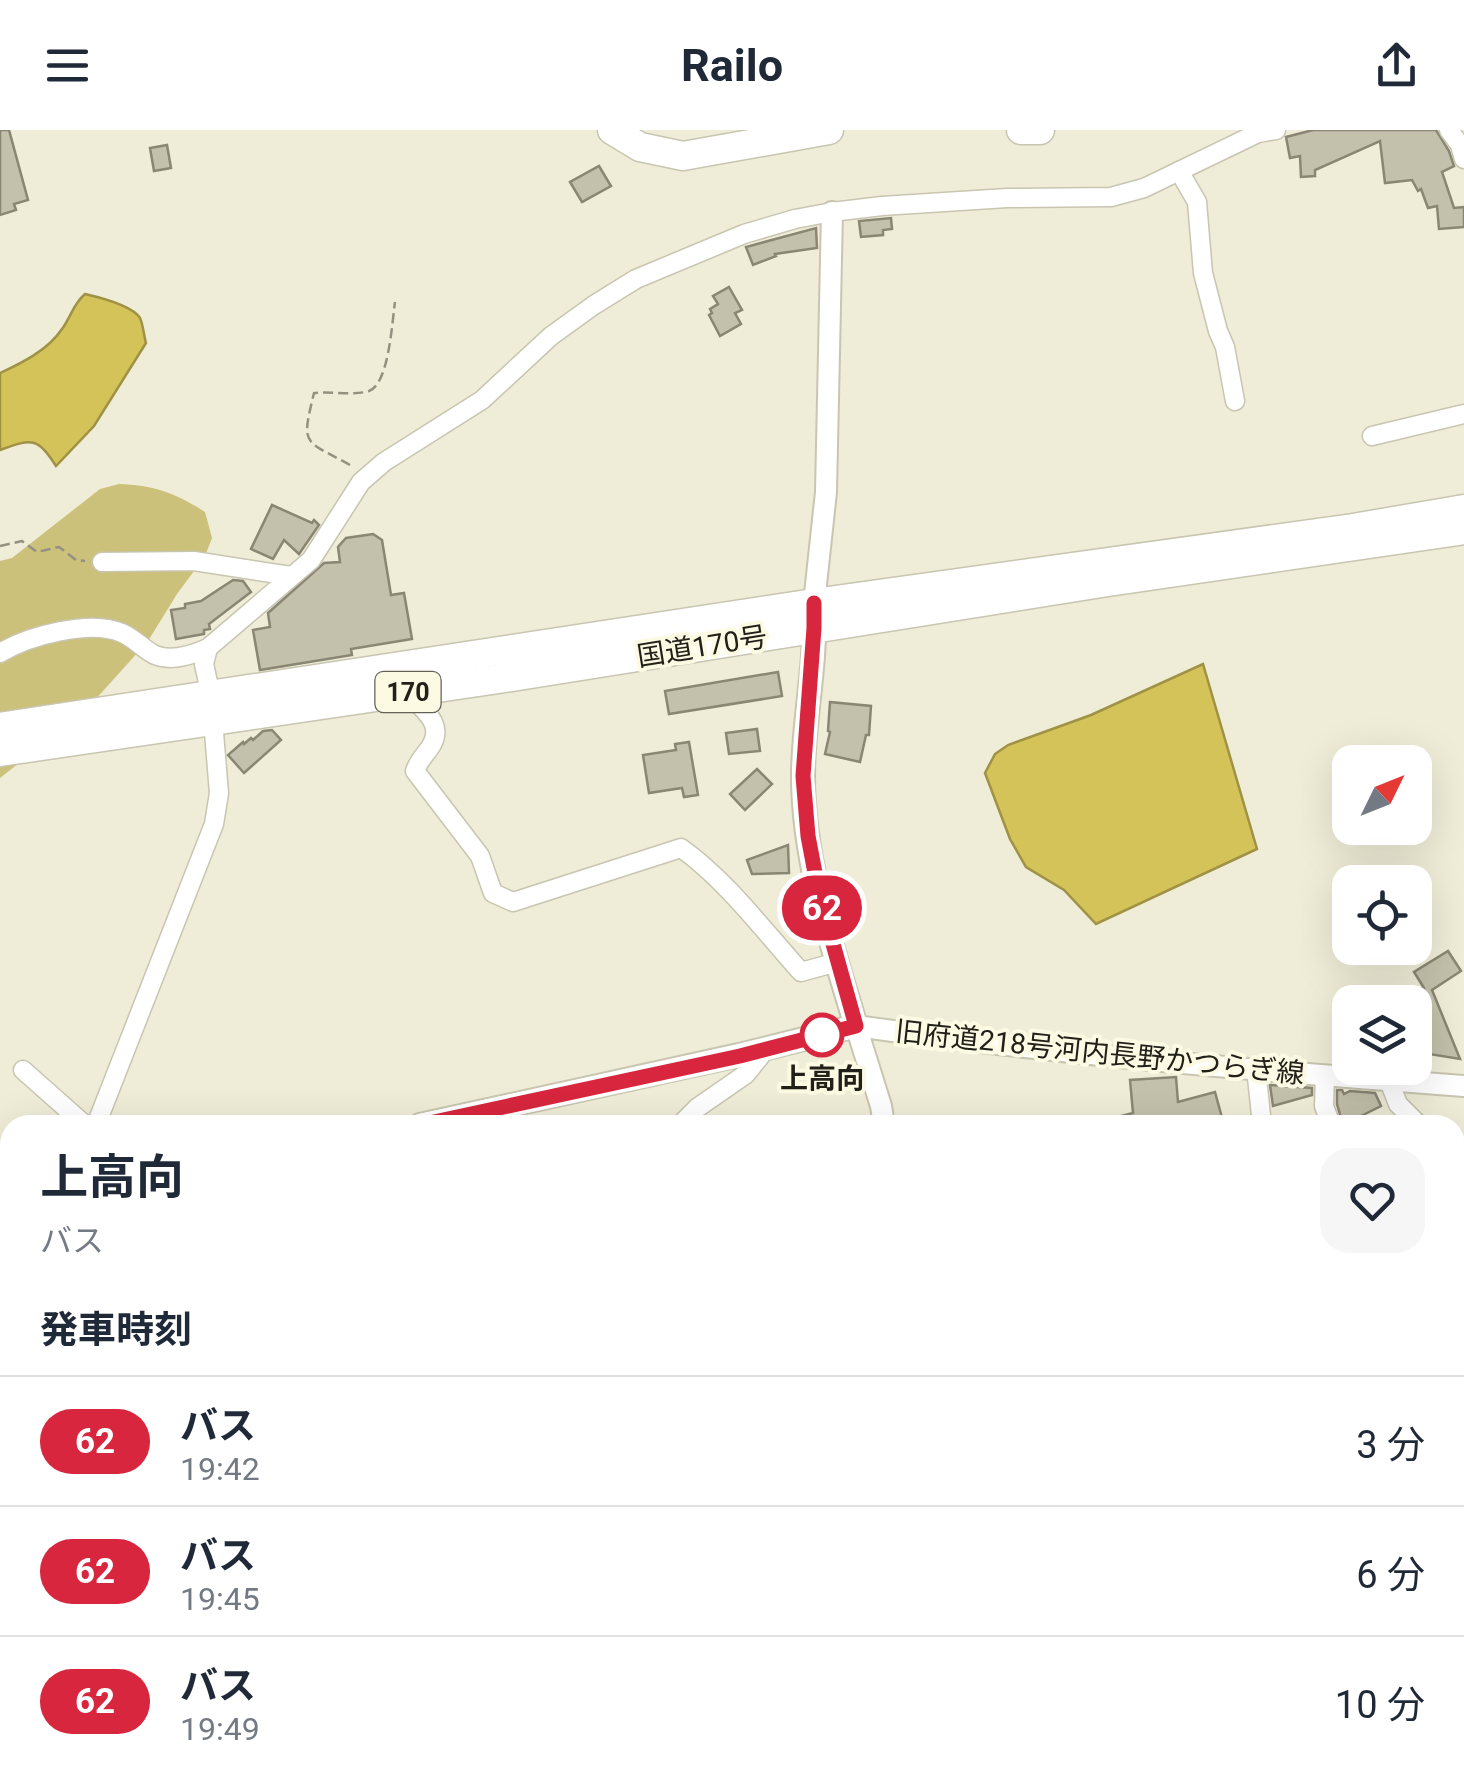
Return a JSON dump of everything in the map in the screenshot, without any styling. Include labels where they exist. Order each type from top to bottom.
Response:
[{"type":"highway","points":[[612,130],[640,146],[683,156],[829,130]]},
{"type":"highway","points":[[1021,130],[1040,130]]},
{"type":"highway","name":"国道170号","points":[[0,752],[211,708],[1464,509]]},
{"type":"highway","name":"国道170号","points":[[0,728],[406,692],[814,615],[1108,582],[1464,530]]},
{"type":"main road","points":[[466,1115],[856,1026],[819,894],[803,776],[814,615]]},
{"type":"street","points":[[0,653],[17,643],[79,629],[105,628],[120,632],[156,655],[172,658],[208,648],[311,560],[361,482],[384,462],[482,400],[551,336],[594,305],[636,279],[744,234],[795,219],[882,206],[1008,198],[1111,197],[1144,188],[1258,133],[1276,130]]},
{"type":"street","points":[[1449,130],[1464,159]]},
{"type":"street","points":[[1179,171],[1197,202],[1203,273],[1226,347],[1234,401]]},
{"type":"street","points":[[814,615],[826,492],[832,212]]},
{"type":"street","points":[[1372,436],[1464,414]]},
{"type":"street","points":[[102,562],[194,561],[291,576]]},
{"type":"street","points":[[100,1115],[214,824],[218,793],[204,664],[208,648]]},
{"type":"street","points":[[406,692],[432,718],[436,732],[433,744],[415,771],[480,856],[492,892],[513,902],[681,848],[714,876],[801,972],[837,962]]},
{"type":"street","points":[[856,1026],[882,1115]]},
{"type":"street","name":"旧府道218号河内長野かつらぎ線","points":[[856,1026],[932,1037],[1332,1076]]},
{"type":"street","points":[[690,1115],[746,1074],[766,1049]]},
{"type":"street","points":[[1256,1068],[1261,1115]]},
{"type":"street","points":[[23,1070],[74,1115]]},
{"type":"street","points":[[1325,1075],[1327,1115]]},
{"type":"street","name":"旧府道218号河内長野かつらぎ線","points":[[1432,1084],[1464,1086]]},
{"type":"street","points":[[1391,1085],[1398,1104],[1409,1115]]},
{"type":"path","points":[[369,475],[314,444],[305,430],[314,393],[368,392],[378,386],[395,302]]},
{"type":"path","points":[[0,546],[22,541],[38,552],[58,547],[76,560],[102,562]]},
{"type":"shaded area","points":[[85,294],[136,313],[146,343],[94,426],[56,466],[44,449],[33,443],[0,450],[0,373],[50,343]]},
{"type":"shaded area","points":[[119,484],[164,491],[205,512],[212,538],[205,556],[148,641],[85,711],[0,778],[0,561],[12,558],[100,489]]},
{"type":"shaded area","points":[[1203,664],[1257,849],[1096,924],[1064,890],[1026,867],[1010,839],[985,773],[995,754],[1008,745],[1091,715]]},
{"type":"building","points":[[0,130],[9,130],[28,200],[14,204],[16,210],[0,215]]},
{"type":"building","points":[[1313,130],[1436,130],[1454,166],[1442,172],[1454,208],[1464,207],[1464,227],[1439,229],[1437,206],[1428,208],[1421,189],[1418,191],[1412,180],[1385,183],[1380,141],[1315,170],[1315,176],[1301,177],[1300,156],[1290,158],[1286,137]]},
{"type":"building","points":[[167,145],[171,168],[154,171],[150,148]]},
{"type":"building","points":[[599,166],[611,186],[582,202],[570,182]]},
{"type":"building","points":[[891,218],[892,229],[883,230],[883,235],[861,237],[859,221]]},
{"type":"building","points":[[816,228],[817,248],[775,254],[753,265],[746,247]]},
{"type":"building","points":[[729,287],[742,310],[735,313],[741,324],[720,336],[709,315],[710,309],[718,304],[713,296]]},
{"type":"building","points":[[272,505],[319,525],[299,554],[284,540],[273,559],[251,549]]},
{"type":"building","points":[[373,534],[382,540],[391,595],[404,593],[412,639],[351,649],[352,655],[260,670],[253,630],[270,627],[268,613],[324,563],[340,562],[338,547],[346,538]]},
{"type":"building","points":[[233,580],[243,581],[251,592],[209,624],[210,629],[204,630],[204,634],[176,639],[171,610],[201,601]]},
{"type":"building","points":[[778,672],[782,696],[669,714],[665,691]]},
{"type":"building","points":[[830,702],[871,706],[869,735],[860,762],[825,754]]},
{"type":"building","points":[[757,729],[760,751],[729,754],[726,733]]},
{"type":"building","points":[[272,730],[281,740],[244,773],[228,755],[243,742]]},
{"type":"building","points":[[689,742],[698,795],[684,797],[682,788],[649,793],[643,755],[676,750],[675,744]]},
{"type":"building","points":[[757,769],[772,784],[745,810],[730,794]]},
{"type":"building","points":[[788,845],[789,873],[752,874],[747,860]]},
{"type":"building","points":[[1448,951],[1461,971],[1432,990],[1432,985],[1422,985],[1414,972],[1432,965],[1432,961]]},
{"type":"building","points":[[1432,990],[1460,1059],[1432,1054]]},
{"type":"building","points":[[1176,1077],[1178,1102],[1215,1092],[1221,1115],[1125,1115],[1133,1113],[1130,1080]]},
{"type":"building","points":[[1270,1085],[1312,1088],[1312,1095],[1273,1106]]},
{"type":"building","points":[[1337,1090],[1342,1090],[1344,1094],[1375,1093],[1381,1106],[1363,1115],[1340,1115]]},
{"type":"bus line","name":"62","points":[[466,1115],[740,1056],[856,1026],[819,894],[808,836],[803,776],[814,603]]},
{"type":"place","name":"上高向","points":[[822,1035]]}]
